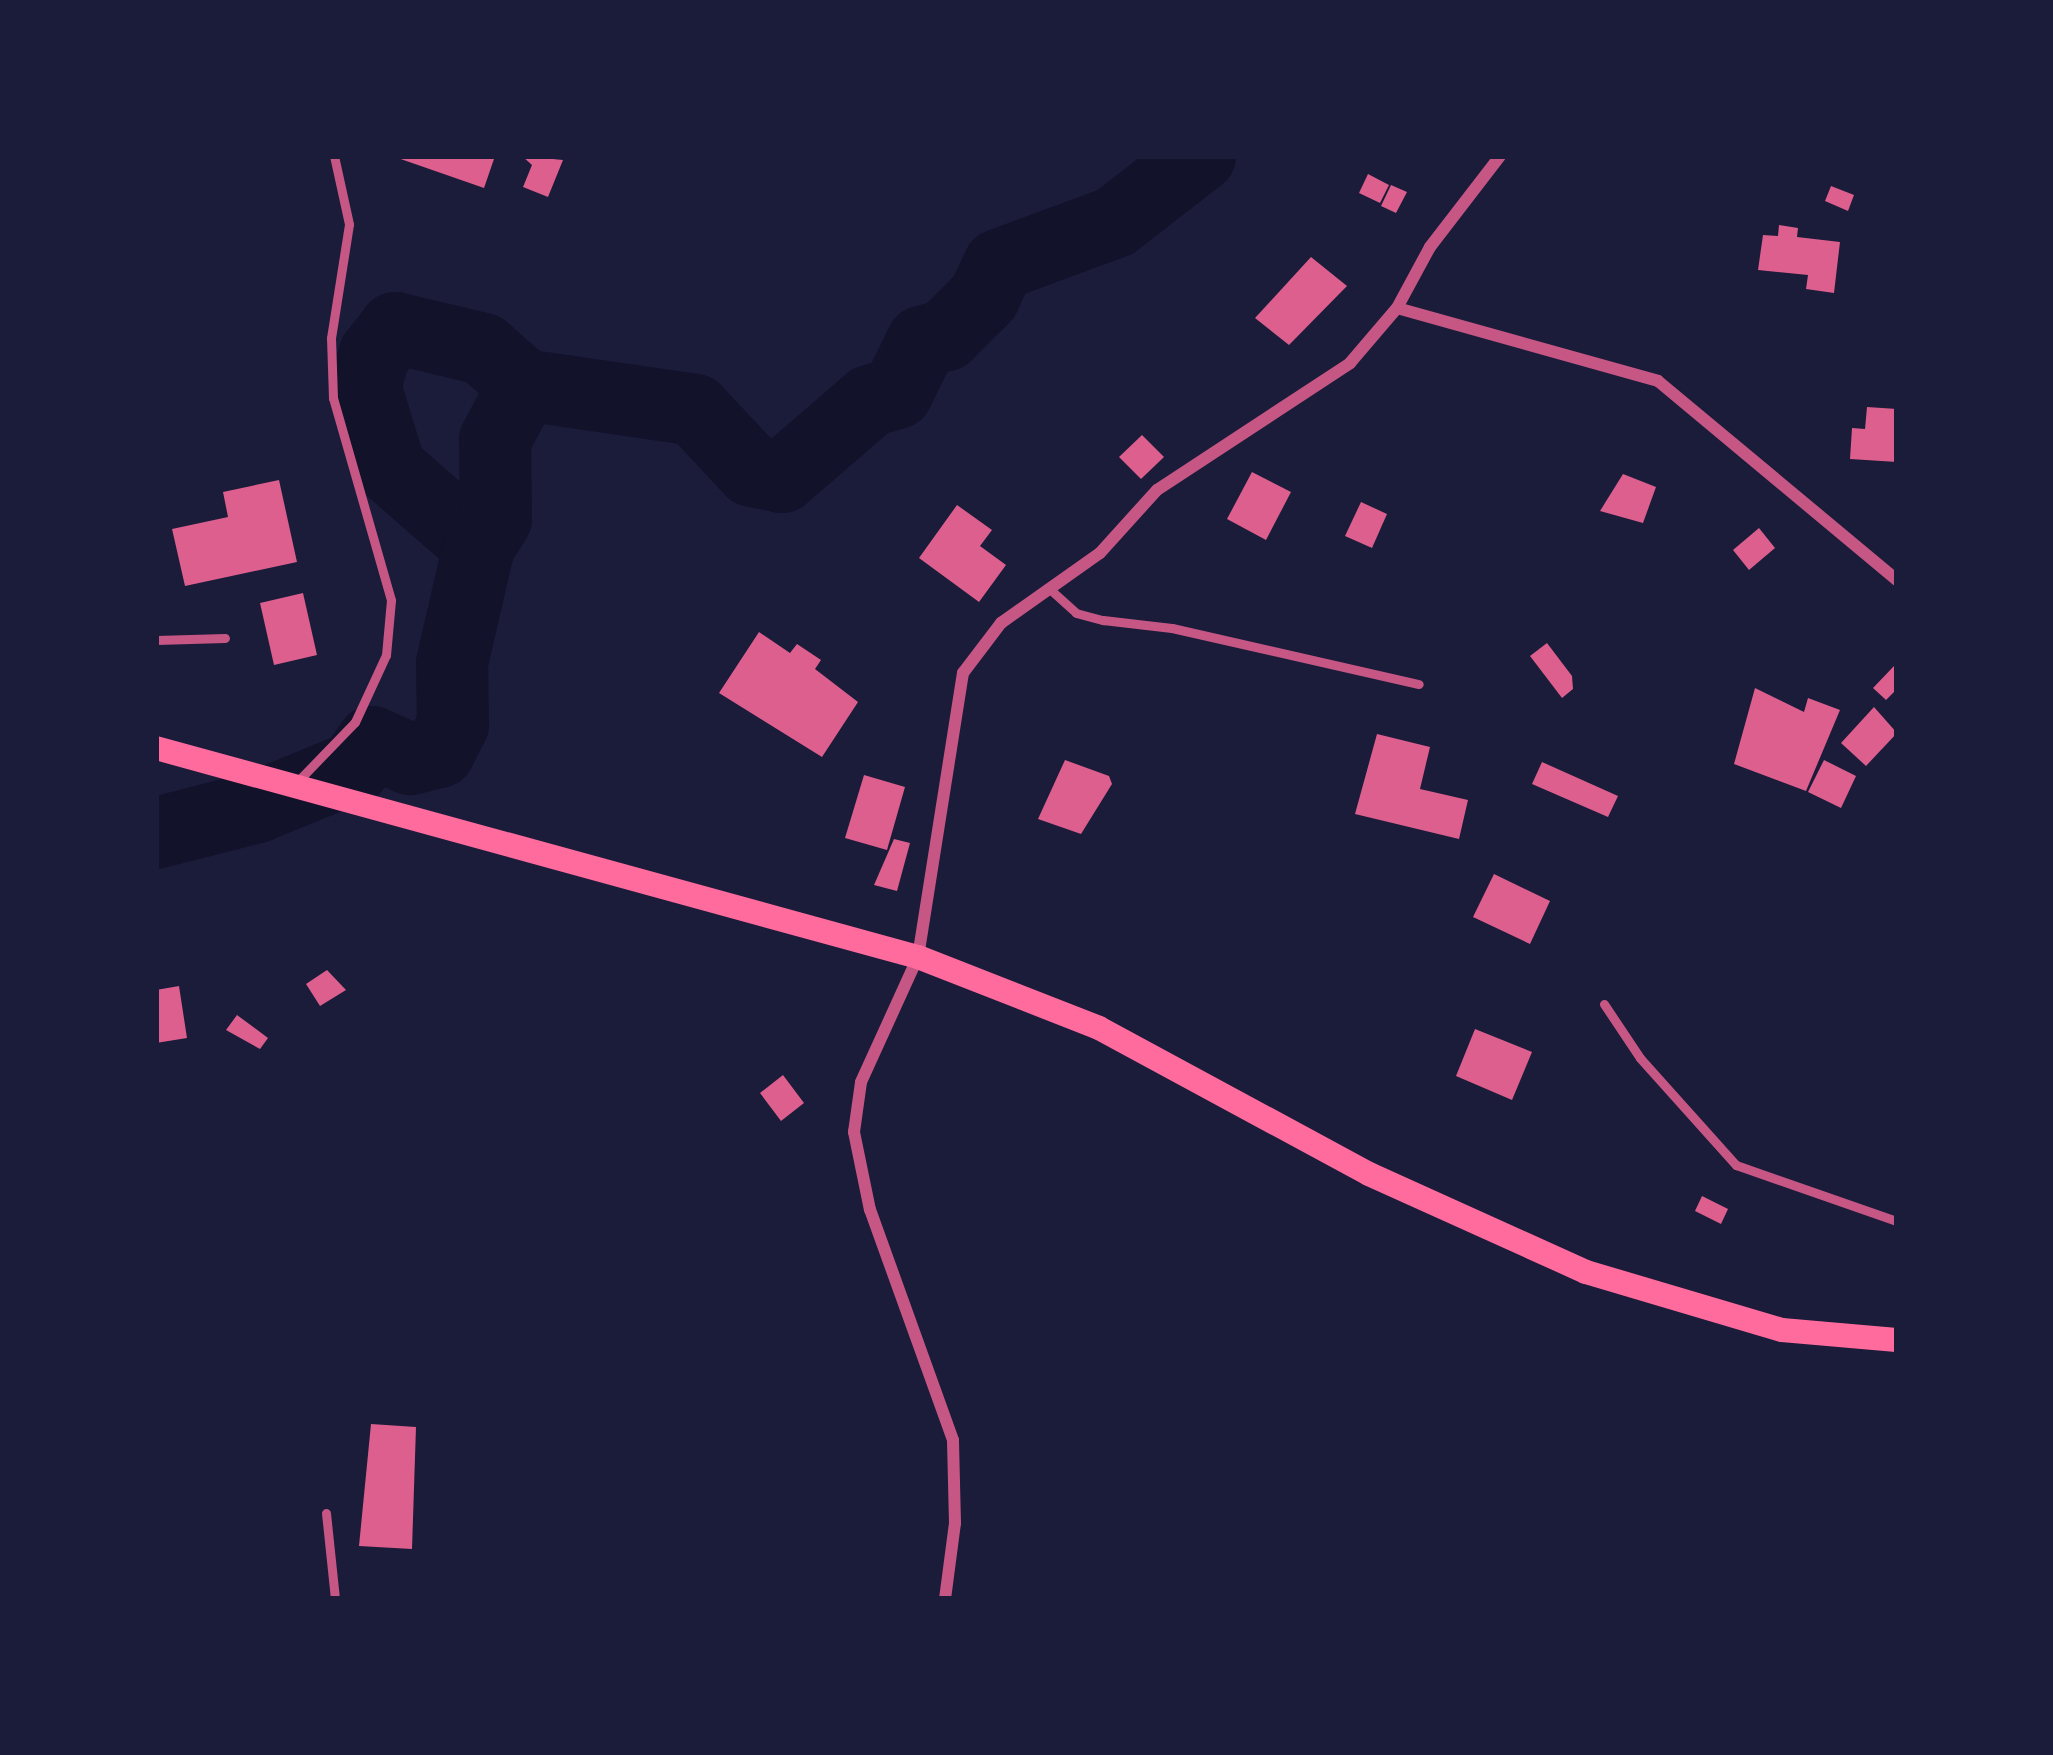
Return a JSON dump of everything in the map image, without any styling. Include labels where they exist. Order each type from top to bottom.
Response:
[{"type":"main road","points":[[156,748],[918,957],[1099,1028],[1369,1174],[1586,1272],[1782,1330],[1897,1340]]},
{"type":"street","points":[[945,1599],[956,1500],[953,1440],[870,1210],[854,1132],[861,1082],[918,957],[963,673],[1001,623],[1053,592],[1157,490],[1298,404],[1350,363],[1397,308],[1430,247],[1499,156]]},
{"type":"street","points":[[1397,308],[1658,381],[1897,580]]},
{"type":"lane","points":[[293,785],[355,722],[386,655],[391,600],[333,398],[331,338],[349,224],[334,156]]},
{"type":"lane","points":[[1053,592],[1090,617],[1419,684]]},
{"type":"lane","points":[[156,640],[225,638]]},
{"type":"lane","points":[[1604,1004],[1640,1058],[1736,1165],[1897,1220]]},
{"type":"lane","points":[[326,1513],[335,1599]]},
{"type":"building","points":[[392,156],[495,156],[484,188]]},
{"type":"building","points":[[522,156],[563,160],[548,197],[523,187],[532,165]]},
{"type":"building","points":[[1368,174],[1389,185],[1380,203],[1359,193]]},
{"type":"building","points":[[1391,185],[1407,192],[1396,213],[1381,206]]},
{"type":"building","points":[[1831,186],[1854,195],[1848,211],[1825,201]]},
{"type":"building","points":[[1779,225],[1798,228],[1797,237],[1840,242],[1834,293],[1806,289],[1808,275],[1758,270],[1763,235],[1778,236]]},
{"type":"building","points":[[1311,257],[1347,286],[1289,345],[1255,318]]},
{"type":"building","points":[[1867,407],[1897,409],[1897,462],[1850,459],[1852,428],[1865,429]]},
{"type":"building","points":[[1142,435],[1164,457],[1141,479],[1119,457]]},
{"type":"building","points":[[1252,472],[1291,492],[1266,540],[1227,519]]},
{"type":"building","points":[[1623,474],[1656,487],[1643,523],[1600,511]]},
{"type":"building","points":[[279,480],[297,562],[185,586],[172,529],[228,517],[223,492]]},
{"type":"building","points":[[1361,502],[1387,514],[1372,548],[1345,536]]},
{"type":"building","points":[[957,505],[992,530],[980,546],[1006,565],[979,602],[919,558]]},
{"type":"building","points":[[1759,528],[1775,548],[1749,570],[1733,550]]},
{"type":"building","points":[[303,593],[317,655],[274,665],[260,603]]},
{"type":"building","points":[[759,632],[790,653],[797,644],[821,660],[815,669],[858,702],[822,757],[719,693]]},
{"type":"building","points":[[1547,643],[1572,676],[1573,689],[1562,698],[1530,656]]},
{"type":"building","points":[[1894,666],[1897,689],[1886,700],[1873,688]]},
{"type":"building","points":[[1755,688],[1804,712],[1808,698],[1840,710],[1806,791],[1734,764]]},
{"type":"building","points":[[1874,707],[1897,733],[1866,766],[1841,743]]},
{"type":"building","points":[[1377,734],[1430,747],[1420,789],[1468,800],[1459,839],[1355,814]]},
{"type":"building","points":[[1065,760],[1109,776],[1112,784],[1081,834],[1038,819]]},
{"type":"building","points":[[1824,760],[1856,776],[1841,808],[1808,792]]},
{"type":"building","points":[[1542,762],[1618,796],[1608,817],[1532,784]]},
{"type":"building","points":[[864,775],[905,787],[887,850],[845,838]]},
{"type":"building","points":[[894,839],[910,843],[897,891],[874,885]]},
{"type":"building","points":[[1494,874],[1550,901],[1530,944],[1473,917]]},
{"type":"building","points":[[327,970],[346,990],[320,1006],[306,984]]},
{"type":"building","points":[[179,986],[187,1038],[156,1043],[156,990]]},
{"type":"building","points":[[237,1015],[268,1038],[260,1049],[226,1030]]},
{"type":"building","points":[[1475,1029],[1532,1052],[1512,1100],[1456,1076]]},
{"type":"building","points":[[783,1075],[804,1103],[781,1121],[760,1093]]},
{"type":"building","points":[[1702,1196],[1728,1209],[1721,1224],[1695,1211]]},
{"type":"building","points":[[371,1424],[416,1427],[412,1549],[359,1546]]},
{"type":"waterway","points":[[156,833],[257,807],[355,767],[372,742],[410,759],[439,752],[453,725],[452,663],[479,546],[496,519],[495,440],[524,385],[695,410],[752,471],[782,477],[870,401],[897,393],[922,342],[946,335],[984,297],[999,265],[1115,222],[1200,156]]},
{"type":"waterway","points":[[479,546],[390,468],[365,386],[375,354],[395,328],[483,349],[524,385]]}]
